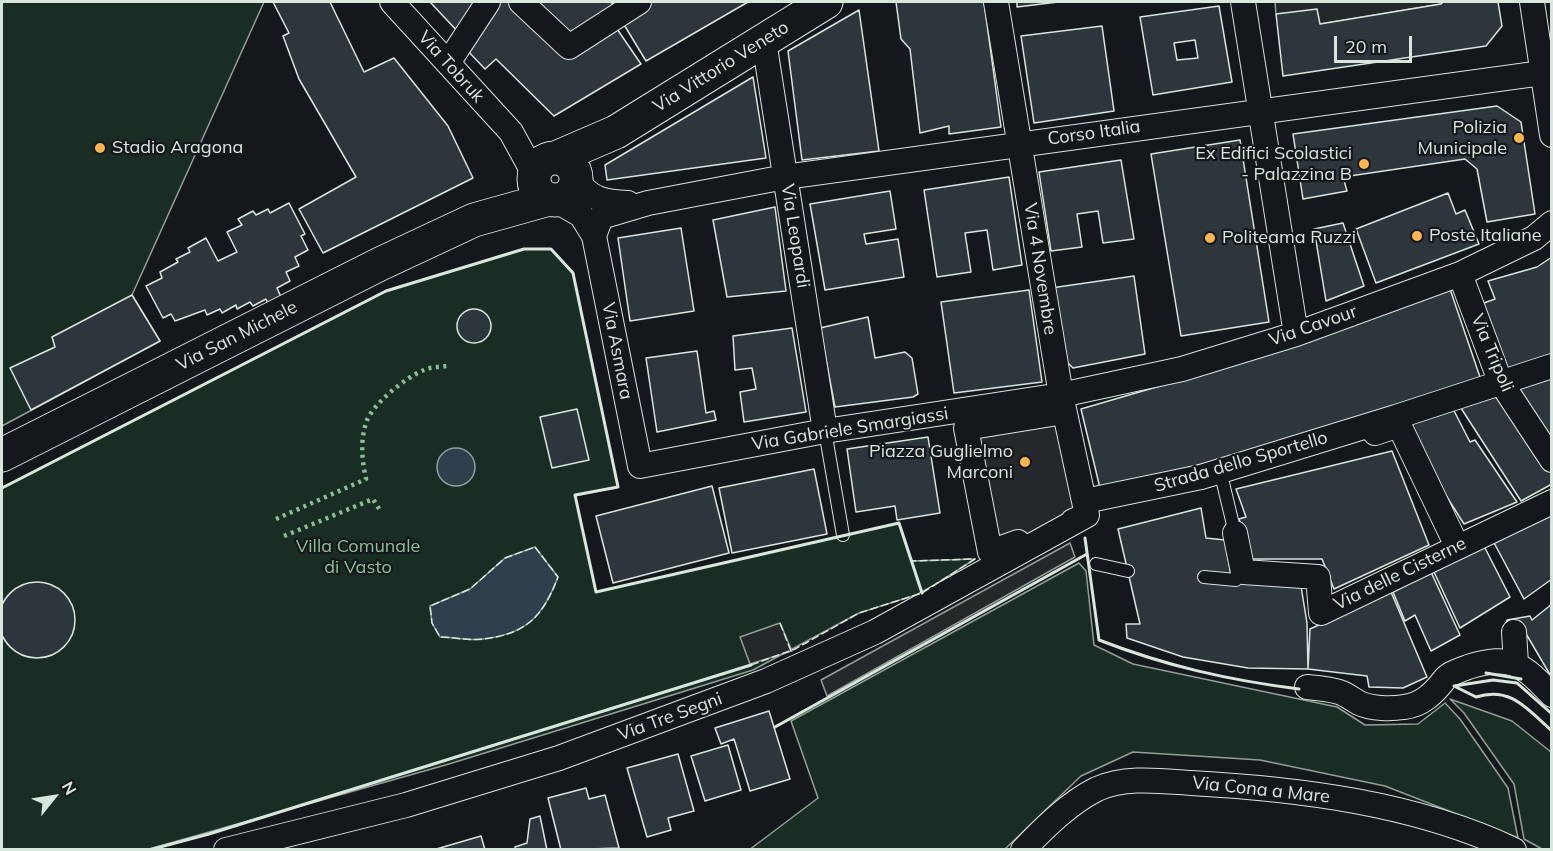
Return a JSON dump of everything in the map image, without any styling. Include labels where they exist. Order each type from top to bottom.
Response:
[{"type":"street","name":"Via Tobruk","points":[[392,2],[511,132],[561,172]]},
{"type":"street","points":[[448,63],[488,2]]},
{"type":"street","points":[[520,2],[569,47],[630,3]]},
{"type":"street","name":"Via Vittorio Veneto","points":[[561,172],[616,132],[826,2]]},
{"type":"street","name":"Via 4 Novembre","points":[[996,2],[1062,403]]},
{"type":"street","points":[[1243,2],[1296,334]]},
{"type":"street","points":[[1532,2],[1551,135]]},
{"type":"street","name":"Via Leopardi","points":[[764,41],[825,431]]},
{"type":"street","name":"Corso Italia","points":[[561,172],[593,198],[615,207],[785,177],[1020,143],[1542,73]]},
{"type":"street","points":[[561,172],[581,215],[594,236]]},
{"type":"street","name":"Via San Michele","points":[[2,455],[380,264],[474,220],[561,172]]},
{"type":"street","points":[[594,236],[601,217],[615,207]]},
{"type":"street","name":"Via Cavour","points":[[1062,403],[1296,334],[1460,274],[1534,238],[1551,223]]},
{"type":"street","name":"Via Asmara","points":[[594,236],[640,466]]},
{"type":"street","name":"Via Tripoli","points":[[1460,274],[1500,381],[1551,460]]},
{"type":"street","points":[[1223,483],[1398,421],[1500,381],[1551,366]]},
{"type":"street","points":[[1062,403],[1086,508],[990,552],[966,428],[1062,403]]},
{"type":"street","name":"Via Gabriele Smargiassi","points":[[640,466],[825,431],[1062,403]]},
{"type":"street","points":[[1398,421],[1458,546]]},
{"type":"street","name":"Strada dello Sportello","points":[[1086,508],[1398,421]]},
{"type":"street","name":"Via delle Cisterne","points":[[1243,572],[1318,577],[1321,613],[1551,502]]},
{"type":"street","name":"Via Tre Segni","points":[[226,849],[406,805],[548,762],[766,681],[875,632],[1086,508]]},
{"type":"street","points":[[1236,533],[1243,572]]},
{"type":"street","points":[[1514,632],[1516,663]]},
{"type":"street","points":[[1307,687],[1340,692],[1362,704],[1405,707],[1420,704],[1441,686],[1445,678],[1460,670],[1485,662],[1516,663],[1551,695]]},
{"type":"street","name":"Via Cona a Mare","points":[[1023,849],[1060,813],[1098,789],[1140,780],[1230,785],[1342,798],[1411,814],[1489,837],[1514,849]]},
{"type":"lane","points":[[825,431],[843,536]]},
{"type":"lane","points":[[1223,483],[1236,533]]},
{"type":"lane","points":[[1096,564],[1128,571]]},
{"type":"lane","points":[[1204,577],[1236,580],[1243,572]]},
{"type":"green space","name":"Stadio Aragona","points":[[2,2],[264,2],[132,295],[160,341],[2,426]]},
{"type":"green space","name":"Villa Comunale di Vasto","points":[[524,249],[551,249],[573,273],[618,487],[575,496],[596,592],[899,523],[911,561],[975,559],[922,593],[859,613],[753,670],[449,764],[149,849],[2,850],[2,488],[386,291]]},
{"type":"green space","points":[[1079,563],[1086,571],[1094,645],[1133,664],[1337,707],[1365,725],[1418,724],[1445,703],[1460,719],[1508,788],[1518,838],[1385,786],[1260,760],[1133,752],[1081,776],[1005,849],[749,850],[818,798],[791,721]]},
{"type":"green space","points":[[1450,699],[1512,721],[1551,752],[1551,849],[1542,849],[1524,839],[1514,784],[1464,713]]},
{"type":"shaded area","points":[[1275,2],[1443,2],[1320,24],[1276,14]]},
{"type":"shaded area","name":"Piazza Guglielmo Marconi","points":[[1068,405],[1092,523],[994,580],[963,423]]},
{"type":"shaded area","points":[[1070,543],[1075,557],[827,696],[821,680]]},
{"type":"shaded area","points":[[780,623],[792,651],[750,664],[740,637]]},
{"type":"water","points":[[456,448],[470,453],[475,467],[470,481],[456,486],[442,481],[437,467],[442,453]]},
{"type":"water","points":[[535,547],[558,577],[546,602],[531,621],[511,633],[498,636],[478,639],[440,637],[432,623],[430,606],[470,589],[505,558]]},
{"type":"building","points":[[273,2],[330,2],[364,72],[394,58],[448,126],[473,178],[323,253],[299,209],[356,177],[299,79],[283,36],[289,33]]},
{"type":"building","points":[[430,2],[483,2],[460,34]]},
{"type":"building","points":[[496,2],[510,2],[563,53],[613,23],[641,64],[554,116],[496,59],[485,69],[463,46]]},
{"type":"building","points":[[531,2],[610,2],[617,6],[569,40]]},
{"type":"building","points":[[648,2],[748,2],[646,61],[620,18]]},
{"type":"building","points":[[896,2],[984,2],[1001,127],[949,134],[949,126],[920,133],[910,49],[901,39]]},
{"type":"building","points":[[1017,2],[1058,2],[1017,7]]},
{"type":"building","points":[[1443,2],[1498,2],[1502,26],[1486,46],[1283,76],[1276,14],[1317,9],[1320,24]]},
{"type":"building","points":[[1219,6],[1232,82],[1153,95],[1140,17]],"holes":[[[1195,40],[1198,58],[1177,60],[1174,43]]]},
{"type":"building","points":[[859,10],[879,151],[802,160],[788,51]]},
{"type":"building","points":[[1102,26],[1114,111],[1034,123],[1021,36]]},
{"type":"building","points":[[753,77],[766,158],[607,180],[605,165]]},
{"type":"building","name":"Ex Edifici Scolastici - Palazzina B","points":[[1497,106],[1521,122],[1535,214],[1487,222],[1477,169],[1465,159],[1343,177],[1347,191],[1303,199],[1293,134]]},
{"type":"building","name":"Politeama Ruzzi","points":[[1240,140],[1269,322],[1181,336],[1151,154]]},
{"type":"building","points":[[1121,160],[1134,239],[1103,243],[1098,211],[1077,214],[1082,247],[1051,251],[1039,172]]},
{"type":"building","points":[[1009,177],[1022,265],[993,270],[987,230],[965,233],[971,272],[937,277],[924,190]]},
{"type":"building","points":[[890,191],[896,229],[864,234],[866,244],[898,239],[904,277],[825,290],[810,204]]},
{"type":"building","name":"Poste Italiane","points":[[1448,193],[1456,214],[1465,210],[1479,244],[1376,283],[1356,229]]},
{"type":"building","points":[[289,203],[305,234],[301,236],[308,250],[295,257],[299,266],[286,272],[290,281],[277,288],[281,297],[268,304],[266,299],[253,306],[250,302],[237,309],[236,305],[222,313],[220,309],[207,315],[205,310],[175,321],[171,314],[163,318],[146,286],[162,278],[160,272],[178,262],[176,259],[190,252],[188,248],[206,238],[218,261],[237,252],[227,232],[242,225],[238,219],[253,211],[256,215],[268,209],[270,213]]},
{"type":"building","points":[[775,207],[786,291],[727,297],[713,220]]},
{"type":"building","points":[[1343,223],[1364,286],[1326,301],[1314,229]]},
{"type":"building","points":[[681,228],[694,311],[630,321],[618,238]]},
{"type":"building","points":[[1552,257],[1552,362],[1507,376],[1481,304],[1495,299],[1488,281],[1537,267]]},
{"type":"building","points":[[1134,276],[1145,354],[1073,368],[1059,354],[1051,288]]},
{"type":"building","points":[[1450,289],[1481,380],[1224,459],[1100,488],[1081,409],[1184,379]]},
{"type":"building","points":[[1029,290],[1042,382],[954,393],[941,302]]},
{"type":"building","points":[[132,295],[160,341],[31,410],[10,368],[55,347],[52,337]]},
{"type":"building","points":[[474,309],[486,314],[491,326],[486,338],[474,343],[462,338],[457,326],[462,314]]},
{"type":"building","points":[[868,317],[875,358],[905,352],[912,358],[918,394],[913,397],[835,407],[820,328]]},
{"type":"building","points":[[792,328],[806,412],[744,422],[740,392],[756,389],[752,368],[735,370],[733,336]]},
{"type":"building","points":[[697,351],[706,413],[714,411],[716,420],[657,432],[646,358]]},
{"type":"building","points":[[1552,372],[1552,446],[1512,385]]},
{"type":"building","points":[[1497,388],[1552,469],[1552,484],[1521,501],[1459,405]]},
{"type":"building","points":[[1449,401],[1470,442],[1475,440],[1517,502],[1464,524],[1426,464],[1402,416]]},
{"type":"building","points":[[577,409],[589,460],[552,468],[540,417]]},
{"type":"building","points":[[928,437],[940,513],[897,520],[895,506],[856,512],[847,449]]},
{"type":"building","points":[[1392,451],[1429,545],[1334,589],[1322,559],[1251,559],[1239,519],[1246,517],[1236,489]]},
{"type":"building","points":[[814,469],[827,534],[732,553],[719,488]]},
{"type":"building","points":[[712,486],[729,553],[613,583],[596,516]]},
{"type":"building","points":[[1552,507],[1552,579],[1524,599],[1492,539]]},
{"type":"building","points":[[1201,508],[1206,538],[1225,540],[1231,575],[1300,580],[1307,623],[1308,669],[1248,668],[1183,657],[1127,638],[1126,624],[1140,624],[1118,529]]},
{"type":"building","points":[[1484,546],[1510,597],[1460,628],[1434,572]]},
{"type":"building","points":[[1431,572],[1460,635],[1431,651],[1415,615],[1405,621],[1393,592]]},
{"type":"building","points":[[30,582],[44,582],[58,588],[69,599],[75,613],[72,635],[64,647],[44,658],[30,658],[16,652],[5,641],[-1,627],[-1,613],[5,599],[16,588]]},
{"type":"building","points":[[1391,592],[1427,677],[1403,688],[1369,687],[1367,676],[1308,669],[1310,629]]},
{"type":"building","points":[[1552,604],[1552,678],[1525,632],[1506,633],[1507,620],[1530,616],[1532,620]]},
{"type":"building","points":[[769,711],[790,779],[750,791],[734,739],[721,744],[715,728]]},
{"type":"building","points":[[728,745],[741,790],[705,801],[691,756]]},
{"type":"building","points":[[678,754],[694,811],[668,818],[671,830],[647,837],[627,768]]},
{"type":"building","points":[[586,788],[589,799],[605,795],[619,848],[561,850],[548,798]]},
{"type":"building","points":[[540,816],[547,850],[515,850],[515,847],[527,843],[530,819]]},
{"type":"building","points":[[481,836],[485,850],[433,850]]},
{"type":"hedge","points":[[276,519],[366,479],[362,444],[369,416],[399,385],[429,368],[447,366]]},
{"type":"hedge","points":[[284,536],[373,499],[381,512]]},
{"type":"fence","points":[[535,547],[558,577],[546,602],[531,621],[511,633],[498,636],[478,639],[440,637],[432,623],[430,606],[470,589],[505,558],[535,547]]},
{"type":"fence","points":[[751,665],[795,649],[859,613],[922,593],[975,559],[911,561]]},
{"type":"fence","points":[[780,623],[791,651]]},
{"type":"wall","points":[[2,488],[386,291],[524,249],[551,249],[573,273],[618,487],[575,495],[596,592],[899,523],[922,593]]},
{"type":"wall","points":[[1085,538],[1099,640],[1198,671],[1299,689]]},
{"type":"wall","points":[[775,727],[1087,554]]},
{"type":"wall","points":[[149,850],[209,834],[751,665]]},
{"type":"wall","points":[[1486,673],[1521,679]]},
{"type":"wall","points":[[1552,714],[1517,683],[1493,680],[1454,686],[1476,697],[1488,694],[1509,697],[1526,708],[1552,731]]},
{"type":"place","name":"Polizia Municipale","points":[[1519,138]]},
{"type":"place","name":"Stadio Aragona","points":[[100,148]]},
{"type":"place","name":"Ex Edifici Scolastici - Palazzina B","points":[[1364,164]]},
{"type":"place","name":"Poste Italiane","points":[[1417,236]]},
{"type":"place","name":"Politeama Ruzzi","points":[[1210,238]]},
{"type":"place","name":"Piazza Guglielmo Marconi","points":[[1025,462]]}]
